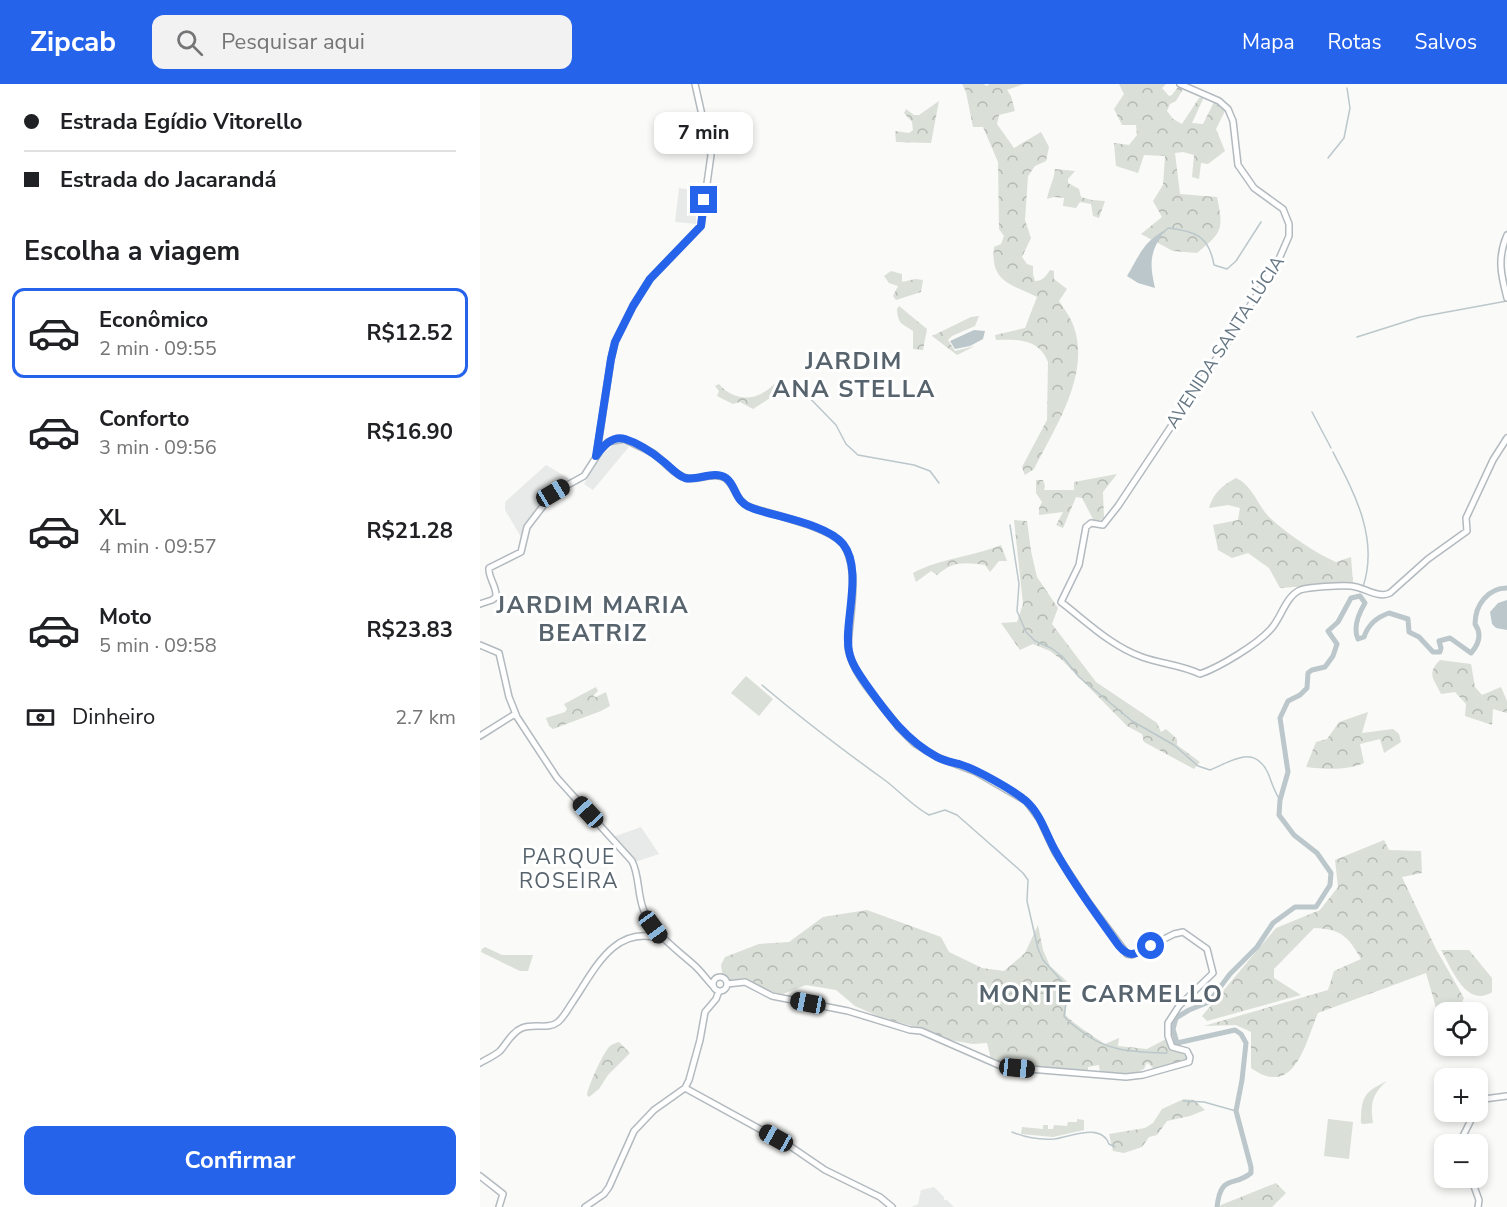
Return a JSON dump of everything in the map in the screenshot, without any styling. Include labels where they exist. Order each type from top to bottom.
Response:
[{"type":"street","points":[[596,456],[615,342],[650,279],[701,226],[710,151],[695,84]]},
{"type":"street","name":"AVENIDA SANTA LÚCIA","points":[[1180,84],[1219,101],[1228,109],[1233,121],[1238,165],[1258,193],[1283,209],[1289,224],[1289,236],[1279,259],[1222,350],[1118,506],[1103,525],[1094,522],[1086,526],[1079,565],[1061,602],[1102,635],[1134,654],[1164,665],[1200,674],[1217,667],[1270,631],[1291,597],[1299,591],[1350,586],[1384,595],[1388,594],[1428,559],[1467,531],[1466,518],[1507,438]]},
{"type":"street","points":[[1507,235],[1500,261],[1500,271],[1507,297]]},
{"type":"street","points":[[480,604],[494,599],[496,594],[489,575],[489,568],[521,552],[527,527],[553,493],[584,476],[608,442],[624,439],[654,454],[683,477],[720,476],[727,480],[737,497],[745,505],[793,519],[832,535],[846,547],[852,589],[848,640],[850,655],[868,686],[898,727],[925,750],[953,766],[980,774],[1026,801],[1034,809],[1066,868],[1107,930],[1126,954],[1132,955],[1174,934],[1183,932],[1206,949],[1213,973],[1174,1012],[1168,1023],[1168,1036],[1172,1047],[1185,1050],[1189,1054],[1189,1062],[1143,1076],[1126,1077],[1001,1066],[921,1031],[910,1030],[848,1011],[768,995],[745,982],[727,984],[719,991],[716,999],[705,1012],[693,1070],[685,1088],[639,1124],[629,1138],[609,1187],[604,1194],[585,1207]]},
{"type":"street","points":[[480,645],[499,653],[515,714],[557,778],[632,861],[644,910],[653,927],[697,966],[719,991]]},
{"type":"street","points":[[480,736],[515,714]]},
{"type":"street","points":[[480,1063],[499,1052],[520,1029],[534,1025],[550,1026],[558,1022],[600,961],[614,946],[636,937],[654,936],[664,939]]},
{"type":"street","points":[[705,977],[723,978],[727,984]]},
{"type":"street","points":[[713,986],[716,978]]},
{"type":"street","points":[[685,1088],[787,1144],[825,1170],[880,1197],[892,1207]]},
{"type":"street","points":[[1488,1098],[1507,1096]]},
{"type":"street","points":[[480,1176],[503,1194],[499,1207]]},
{"type":"street","points":[[1475,1188],[1479,1200],[1478,1207]]},
{"type":"shaded area","points":[[679,188],[704,192],[700,216],[696,216],[696,224],[675,222]]},
{"type":"shaded area","points":[[1165,230],[1156,245],[1152,258],[1155,288],[1138,283],[1127,276],[1146,245]]},
{"type":"shaded area","points":[[974,330],[985,331],[983,339],[970,346],[955,349],[950,341]]},
{"type":"shaded area","points":[[620,442],[628,448],[593,490],[584,484],[602,455],[615,443]]},
{"type":"shaded area","points":[[546,465],[568,478],[569,482],[554,490],[524,524],[521,537],[505,510],[505,502]]},
{"type":"shaded area","points":[[1507,600],[1507,630],[1496,628],[1492,624],[1490,612],[1498,603]]},
{"type":"shaded area","points":[[641,827],[659,854],[635,862],[613,837]]},
{"type":"shaded area","points":[[934,1187],[944,1197],[944,1200],[954,1207],[911,1207],[918,1204],[921,1190]]},
{"type":"green space","points":[[962,84],[984,84],[986,86],[1024,84],[1007,90],[1015,111],[999,115],[997,124],[1014,148],[1041,132],[1049,147],[1046,161],[1035,166],[1028,176],[1025,220],[1031,238],[1022,257],[1027,264],[1033,266],[1035,281],[1042,279],[1050,270],[1054,271],[1054,279],[1067,289],[1059,301],[1071,320],[1077,339],[1078,358],[1075,377],[1061,416],[1034,469],[1025,475],[1022,467],[1047,420],[1048,362],[1039,349],[1027,342],[996,340],[995,335],[1025,328],[1037,297],[1011,285],[999,275],[995,268],[994,247],[1001,244],[1004,236],[999,229],[998,162],[983,127],[973,127],[966,92]]},
{"type":"green space","points":[[1119,84],[1166,84],[1162,88],[1169,96],[1178,87],[1183,89],[1167,111],[1173,119],[1182,124],[1199,98],[1204,97],[1192,123],[1203,124],[1214,102],[1226,109],[1216,129],[1225,151],[1208,164],[1201,163],[1199,179],[1192,177],[1194,155],[1183,152],[1175,153],[1180,194],[1217,197],[1219,229],[1212,240],[1197,253],[1173,251],[1141,234],[1162,217],[1153,201],[1163,185],[1165,156],[1144,155],[1138,173],[1116,166],[1114,143],[1129,145],[1137,135],[1136,125],[1122,125],[1114,109],[1124,94]]},
{"type":"green space","points":[[939,101],[931,143],[896,142],[895,131],[909,133],[913,130],[912,122],[904,113],[906,109],[914,115],[919,115]]},
{"type":"green space","points":[[1055,169],[1075,171],[1068,179],[1068,183],[1079,189],[1081,197],[1105,201],[1099,218],[1093,216],[1091,204],[1080,202],[1076,208],[1063,206],[1064,198],[1047,199]]},
{"type":"green space","points":[[891,271],[902,274],[902,282],[923,280],[921,292],[896,300],[893,296],[898,286],[889,283],[884,276]]},
{"type":"green space","points":[[899,306],[927,329],[923,350],[913,349],[913,331],[899,320],[897,309]]},
{"type":"green space","points":[[979,316],[975,326],[948,340],[955,351],[975,346],[957,355],[932,336],[971,317]]},
{"type":"green space","points":[[775,383],[784,386],[777,398],[770,398],[753,409],[740,402],[733,404],[717,396],[719,391],[715,386],[719,384],[732,394],[747,397],[762,393]]},
{"type":"green space","points":[[1117,474],[1103,492],[1104,519],[1094,521],[1082,498],[1076,497],[1063,528],[1056,525],[1063,512],[1039,515],[1042,502],[1036,493],[1036,480],[1043,480],[1044,490],[1074,490],[1074,482]]},
{"type":"green space","points":[[1236,478],[1246,485],[1269,517],[1301,542],[1336,562],[1351,557],[1353,583],[1280,588],[1269,568],[1248,553],[1232,558],[1218,550],[1213,525],[1238,520],[1240,508],[1228,505],[1209,508],[1219,490]]},
{"type":"green space","points":[[1014,520],[1027,521],[1037,577],[1058,608],[1052,624],[1096,682],[1157,723],[1161,732],[1166,729],[1177,739],[1177,745],[1200,762],[1194,769],[1144,742],[1142,734],[1127,726],[1062,660],[1050,651],[1033,644],[1020,650],[1001,623],[1017,622],[1023,604]]},
{"type":"green space","points":[[1001,545],[1007,561],[999,561],[990,572],[985,565],[959,564],[948,567],[937,575],[931,571],[916,582],[913,573],[924,568]]},
{"type":"green space","points":[[1440,660],[1471,664],[1475,687],[1482,695],[1501,687],[1507,701],[1507,713],[1493,709],[1492,725],[1465,716],[1466,704],[1455,692],[1441,694],[1434,680],[1433,669]]},
{"type":"green space","points":[[746,676],[773,699],[759,716],[731,693]]},
{"type":"green space","points":[[596,687],[598,691],[593,696],[596,697],[606,692],[610,706],[553,729],[549,726],[546,718],[565,712],[567,709],[564,704]]},
{"type":"green space","points":[[1368,712],[1362,733],[1393,729],[1399,734],[1401,742],[1384,753],[1380,739],[1360,744],[1364,763],[1357,766],[1335,769],[1306,767],[1316,742],[1327,739],[1339,722]]},
{"type":"green space","points":[[1384,840],[1389,850],[1421,851],[1422,873],[1402,877],[1436,949],[1464,998],[1462,1002],[1434,1002],[1426,973],[1318,1013],[1303,1052],[1296,1063],[1288,1072],[1278,1077],[1266,1076],[1251,1068],[1251,1032],[1236,1025],[1204,1026],[1328,990],[1334,971],[1361,959],[1348,939],[1331,930],[1314,928],[1274,969],[1274,978],[1301,995],[1207,1021],[1202,1016],[1276,928],[1320,910],[1338,887],[1335,860]]},
{"type":"green space","points":[[867,910],[941,937],[949,952],[982,968],[1004,971],[1025,953],[1038,925],[1043,950],[1050,966],[1071,985],[1066,1009],[1068,1017],[1105,1044],[1119,1038],[1118,1046],[1147,1049],[1166,1039],[1172,1050],[1185,1053],[1187,1059],[1185,1062],[1154,1069],[1147,1062],[1144,1069],[1130,1075],[1100,1074],[1099,1065],[1088,1067],[1088,1073],[999,1062],[991,1059],[987,1043],[973,1044],[950,1040],[924,1029],[882,1018],[855,1006],[836,990],[806,985],[783,994],[768,991],[743,978],[728,981],[723,978],[721,965],[725,957],[759,944],[789,942],[823,917]]},
{"type":"green space","points":[[485,947],[502,955],[533,955],[528,971],[520,971],[481,952]]},
{"type":"green space","points":[[1441,950],[1469,950],[1492,978],[1492,992],[1483,996],[1467,991],[1460,984]]},
{"type":"green space","points":[[619,1042],[630,1053],[608,1075],[599,1089],[589,1097],[587,1095],[590,1084],[604,1054],[611,1045]]},
{"type":"green space","points":[[1387,1081],[1378,1090],[1373,1100],[1373,1123],[1361,1123],[1365,1096]]},
{"type":"green space","points":[[1184,1099],[1194,1100],[1205,1110],[1167,1121],[1157,1135],[1149,1137],[1142,1147],[1124,1153],[1113,1151],[1109,1134],[1145,1128],[1153,1123],[1162,1109]]},
{"type":"green space","points":[[1077,1119],[1084,1120],[1084,1130],[1053,1137],[1021,1134],[1022,1127],[1043,1129],[1043,1125],[1048,1125],[1048,1129],[1053,1129],[1054,1125],[1067,1126],[1068,1122],[1077,1122]]},
{"type":"green space","points":[[1328,1119],[1353,1122],[1349,1159],[1324,1156]]},
{"type":"green space","points":[[1276,1183],[1286,1193],[1272,1207],[1216,1207]]},
{"type":"waterway","points":[[1328,158],[1344,138],[1350,108],[1347,88]]},
{"type":"waterway","points":[[1163,233],[1168,228],[1199,236],[1208,247],[1214,265],[1227,269],[1236,261],[1261,222]]},
{"type":"waterway","points":[[1357,337],[1420,317],[1507,301]]},
{"type":"waterway","points":[[797,385],[836,425],[846,444],[858,455],[914,465],[930,471],[939,483]]},
{"type":"waterway","points":[[1312,412],[1331,448]]},
{"type":"waterway","points":[[1333,452],[1356,501],[1366,534],[1368,552],[1363,587]]},
{"type":"waterway","points":[[1010,525],[1019,584],[1017,611],[1026,632],[1035,641],[1062,656],[1079,677],[1132,721],[1174,745],[1198,766],[1210,770],[1242,757],[1256,759],[1268,773],[1280,800]]},
{"type":"waterway","points":[[1217,1207],[1221,1189],[1251,1173],[1236,1111],[1246,1043],[1241,1034],[1235,1030],[1177,1043],[1173,1029],[1176,1018],[1209,1002],[1230,974],[1257,947],[1273,923],[1295,907],[1316,907],[1330,885],[1331,873],[1317,853],[1294,835],[1279,815],[1280,800],[1288,772],[1280,718],[1288,701],[1300,695],[1307,688],[1308,673],[1325,667],[1333,656],[1337,644],[1328,631],[1338,622],[1351,598],[1360,596],[1365,603],[1356,625],[1358,639],[1364,637],[1374,622],[1389,613],[1408,619],[1409,632],[1419,637],[1433,652],[1440,652],[1439,641],[1450,638],[1471,653],[1479,639],[1475,624],[1480,604],[1494,591],[1507,588]]},
{"type":"waterway","points":[[762,685],[918,808],[929,815],[945,810],[957,815],[1023,873],[1028,880],[1027,901],[1038,949],[1043,960],[1068,988],[1064,1016],[1070,1022],[1091,1038],[1111,1047],[1122,1050],[1167,1053]]},
{"type":"waterway","points":[[1183,1101],[1204,1102],[1236,1111]]},
{"type":"waterway","points":[[1012,1132],[1032,1138],[1049,1139],[1092,1132],[1105,1137],[1109,1144],[1115,1147]]},
{"type":"district","name":"JARDIM ANA STELLA","points":[[854,375]]},
{"type":"district","name":"JARDIM MARIA BEATRIZ","points":[[593,619]]},
{"type":"district","name":"PARQUE ROSEIRA","points":[[569,869]]},
{"type":"district","name":"MONTE CARMELLO","points":[[1101,994]]},
{"type":"route","points":[[704,200],[701,226],[650,279],[615,342],[596,456],[608,442],[624,439],[654,454],[683,477],[720,476],[726,478],[737,497],[745,505],[793,519],[832,535],[841,542],[846,547],[852,577],[848,648],[854,665],[878,702],[914,743],[945,761],[980,774],[1026,801],[1034,809],[1055,852],[1119,946],[1126,954],[1131,955],[1151,946]]}]
